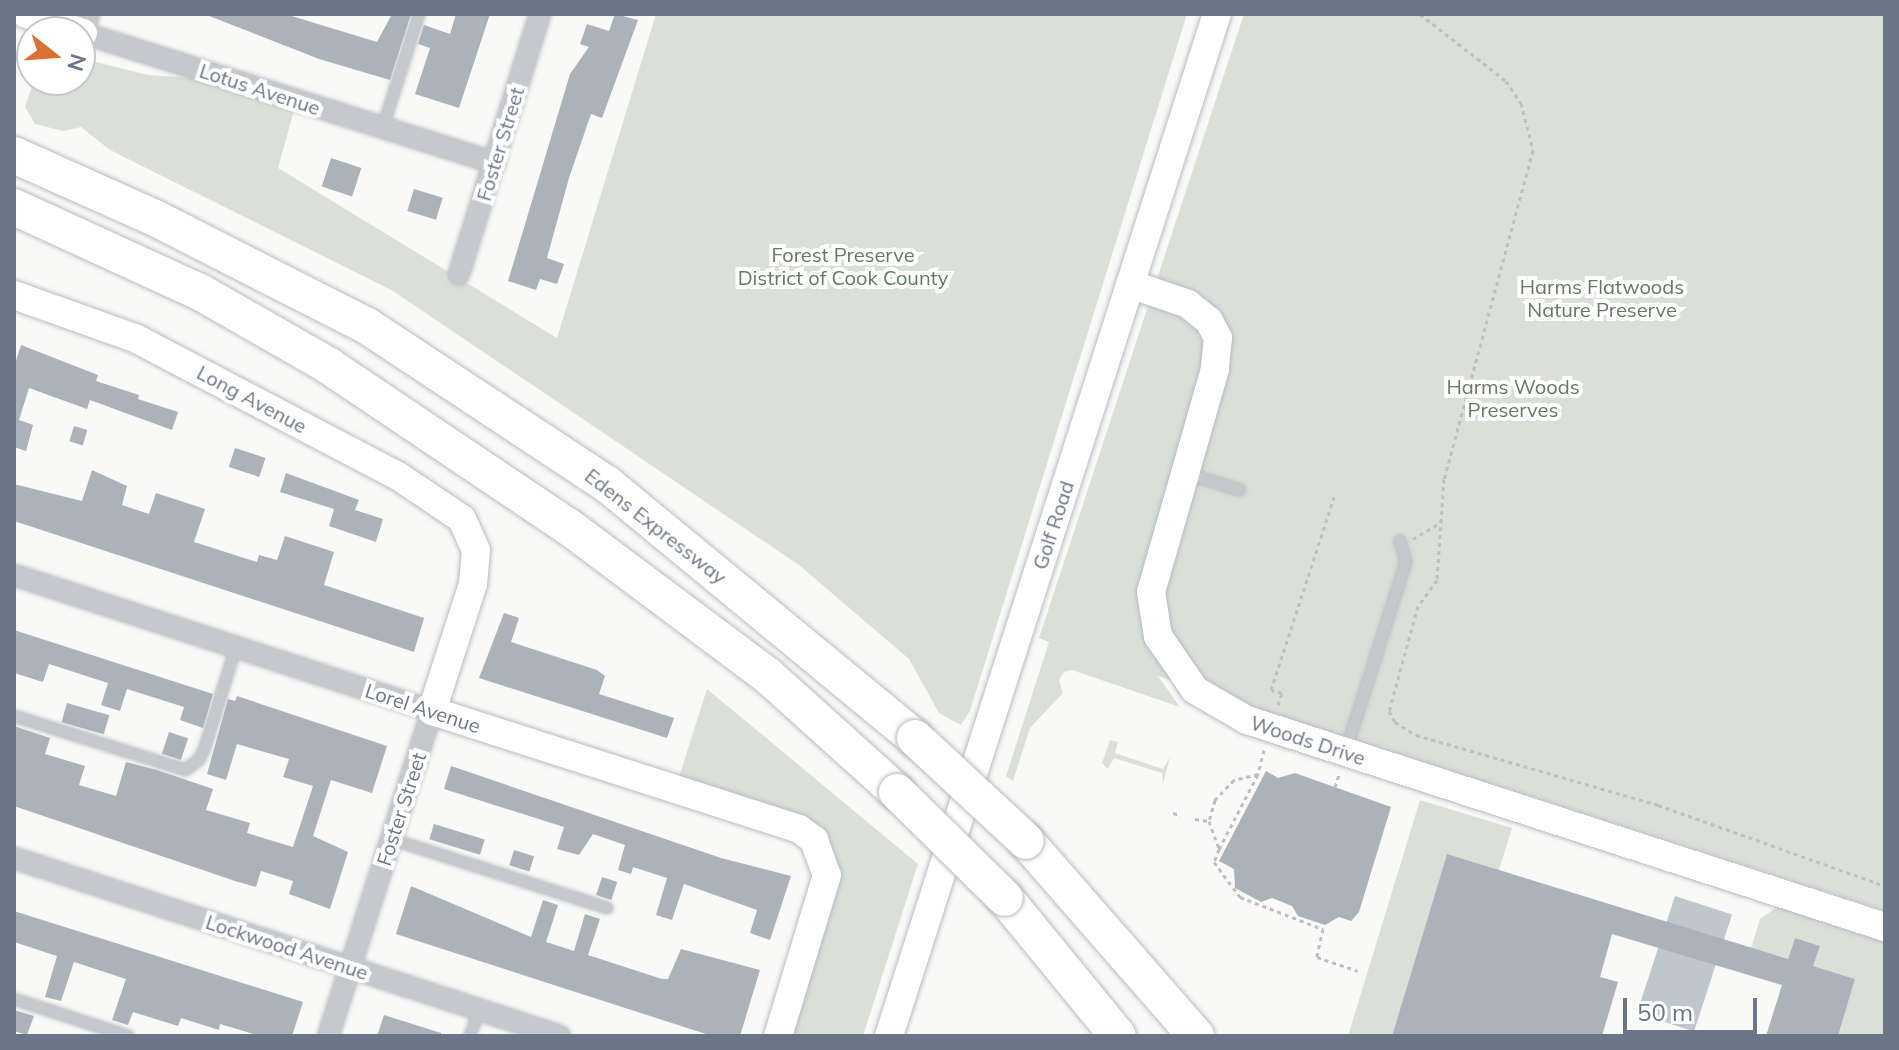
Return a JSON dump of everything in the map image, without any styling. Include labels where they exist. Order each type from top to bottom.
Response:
[{"type":"highway","name":"Edens Expressway","points":[[14,155],[155,218],[367,326],[607,484],[915,738],[1026,841],[1196,1036]]},
{"type":"highway","points":[[14,207],[200,292],[329,366],[569,527],[730,647],[897,792],[1005,898],[1118,1036]]},
{"type":"street","name":"Foster Street","points":[[459,274],[540,14]]},
{"type":"street","name":"Golf Road","points":[[889,1036],[1217,14]]},
{"type":"street","name":"Lotus Avenue","points":[[96,27],[495,163]]},
{"type":"street","name":"Woods Drive","points":[[1130,284],[1188,304],[1209,321],[1218,338],[1215,369],[1151,592],[1158,636],[1195,690],[1214,704],[1342,764],[1885,927]]},
{"type":"street","name":"Long Avenue","points":[[14,295],[149,345],[398,476],[446,506],[472,534]]},
{"type":"street","name":"Foster Street","points":[[328,1036],[473,584],[476,550],[472,534]]},
{"type":"street","name":"Lorel Avenue","points":[[14,575],[799,829],[823,855],[823,895],[778,1036]]},
{"type":"street","name":"Lockwood Avenue","points":[[14,858],[560,1036]]},
{"type":"lane","points":[[383,127],[419,14]]},
{"type":"lane","points":[[1183,472],[1240,490]]},
{"type":"lane","points":[[1342,764],[1406,562],[1402,543]]},
{"type":"lane","points":[[14,716],[185,770],[199,760],[205,747],[236,647]]},
{"type":"lane","points":[[391,839],[607,908]]},
{"type":"lane","points":[[14,999],[128,1036]]},
{"type":"lane","points":[[470,1036],[479,1010]]},
{"type":"path","points":[[1420,14],[1506,81],[1526,115],[1533,150],[1444,479],[1437,580],[1418,606],[1389,698],[1389,711],[1405,731],[1644,800],[1885,886]]},
{"type":"path","points":[[1277,711],[1282,693],[1271,690],[1334,497]]},
{"type":"path","points":[[1402,543],[1441,522]]},
{"type":"path","points":[[1264,749],[1258,774],[1214,862],[1245,896],[1323,929],[1316,958],[1358,971]]},
{"type":"path","points":[[1335,787],[1342,764]]},
{"type":"path","points":[[1219,849],[1209,821],[1225,788],[1258,774]]},
{"type":"path","points":[[1173,813],[1181,815]]},
{"type":"path","points":[[1195,819],[1209,821]]},
{"type":"green space","name":"Forest Preserve District of Cook County","points":[[656,14],[1187,14],[970,711],[961,725],[939,713],[909,659],[799,565],[393,291],[110,150],[81,127],[63,131],[35,124],[25,107],[29,96],[96,96],[96,62],[148,75],[194,78],[294,110],[278,168],[557,338]]},
{"type":"green space","name":"Harms Woods Preserves","points":[[1244,14],[1885,14],[1885,911],[1158,676],[1180,707],[1072,670],[1064,672],[1059,680],[1063,693],[1030,728],[1013,781],[1006,776],[1049,642],[1039,638]]},
{"type":"green space","points":[[707,689],[918,864],[863,1036],[791,1036],[835,864],[679,777]]},
{"type":"green space","points":[[1110,740],[1118,742],[1115,753],[1163,769],[1170,757],[1163,784],[1162,773],[1114,758],[1108,769],[1102,763]]},
{"type":"green space","points":[[1420,800],[1512,828],[1499,870],[1447,854],[1392,1036],[1348,1036]]},
{"type":"green space","points":[[1777,907],[1885,942],[1885,1036],[1838,1036],[1855,979],[1813,966],[1819,946],[1795,938],[1788,959],[1751,948],[1760,919]]},
{"type":"shaded area","points":[[1675,896],[1732,915],[1694,1032],[1637,1013]]},
{"type":"building","points":[[204,14],[285,14],[377,42],[392,14],[411,14],[390,80],[319,59]]},
{"type":"building","points":[[456,14],[490,14],[459,108],[415,94],[430,48],[418,44],[424,25],[450,34]]},
{"type":"building","points":[[615,14],[638,20],[602,118],[591,114],[569,178],[547,258],[564,264],[557,284],[540,279],[536,290],[508,281],[570,74],[589,47],[580,44],[587,24],[609,31]]},
{"type":"building","points":[[331,158],[361,168],[352,196],[322,187]]},
{"type":"building","points":[[414,189],[443,198],[436,220],[407,211]]},
{"type":"building","points":[[21,345],[98,375],[96,381],[139,395],[138,399],[178,412],[172,430],[90,400],[87,409],[29,388],[19,420],[33,425],[26,451],[14,447],[14,367]]},
{"type":"building","points":[[74,426],[87,430],[83,445],[69,441]]},
{"type":"building","points":[[235,448],[265,458],[259,477],[229,467]]},
{"type":"building","points":[[92,470],[127,486],[122,505],[149,514],[156,493],[205,509],[194,542],[257,562],[259,555],[277,560],[285,536],[334,552],[324,585],[424,618],[414,652],[14,521],[14,484],[82,501]]},
{"type":"building","points":[[286,473],[359,500],[355,510],[383,519],[376,542],[329,526],[334,509],[280,492]]},
{"type":"building","points":[[504,613],[519,618],[511,642],[597,670],[605,676],[599,694],[674,718],[667,738],[479,678]]},
{"type":"building","points":[[14,630],[213,694],[203,728],[180,720],[184,707],[127,689],[120,711],[101,705],[108,683],[49,664],[43,682],[14,673]]},
{"type":"building","points":[[237,696],[387,746],[372,793],[331,780],[313,836],[348,852],[330,909],[289,894],[293,881],[261,871],[256,887],[14,806],[14,726],[50,738],[45,754],[85,766],[79,785],[116,796],[126,762],[157,770],[213,789],[206,810],[250,823],[247,833],[293,847],[313,786],[283,777],[289,759],[237,744],[226,780],[207,774],[228,699],[235,701]]},
{"type":"building","points":[[67,703],[109,715],[104,734],[61,722]]},
{"type":"building","points":[[169,732],[188,738],[181,760],[162,754]]},
{"type":"building","points":[[451,766],[721,858],[791,876],[770,940],[750,933],[757,910],[684,884],[672,920],[656,915],[667,878],[633,867],[631,874],[618,870],[625,845],[593,834],[579,855],[557,849],[564,827],[444,789]]},
{"type":"building","points":[[1266,771],[1278,778],[1295,773],[1391,807],[1359,912],[1351,921],[1339,917],[1325,925],[1298,916],[1292,906],[1272,898],[1261,902],[1235,888],[1234,869],[1219,861]]},
{"type":"building","points":[[434,824],[485,839],[480,855],[429,839]]},
{"type":"building","points":[[514,850],[534,856],[529,871],[509,865]]},
{"type":"building","points":[[1447,854],[1788,959],[1795,938],[1820,946],[1813,966],[1855,979],[1838,1036],[1766,1036],[1782,985],[1612,934],[1600,977],[1618,982],[1602,1036],[1392,1036]]},
{"type":"building","points":[[602,877],[617,882],[611,900],[596,895]]},
{"type":"building","points":[[411,886],[531,937],[543,900],[558,905],[546,942],[574,951],[585,914],[600,919],[588,955],[662,979],[668,979],[681,949],[760,970],[740,1036],[712,1036],[396,934]]},
{"type":"building","points":[[14,911],[303,1002],[292,1036],[260,1036],[220,1024],[219,1030],[181,1018],[178,1026],[133,1012],[128,1025],[112,1020],[126,979],[74,962],[61,1001],[45,997],[57,956],[14,942]]},
{"type":"building","points":[[14,1010],[34,1016],[27,1035],[14,1031]]},
{"type":"building","points":[[384,1015],[441,1033],[441,1036],[377,1036]]},
{"type":"park label","name":"Harms Flatwoods Nature Preserve","points":[[1602,298]]}]
